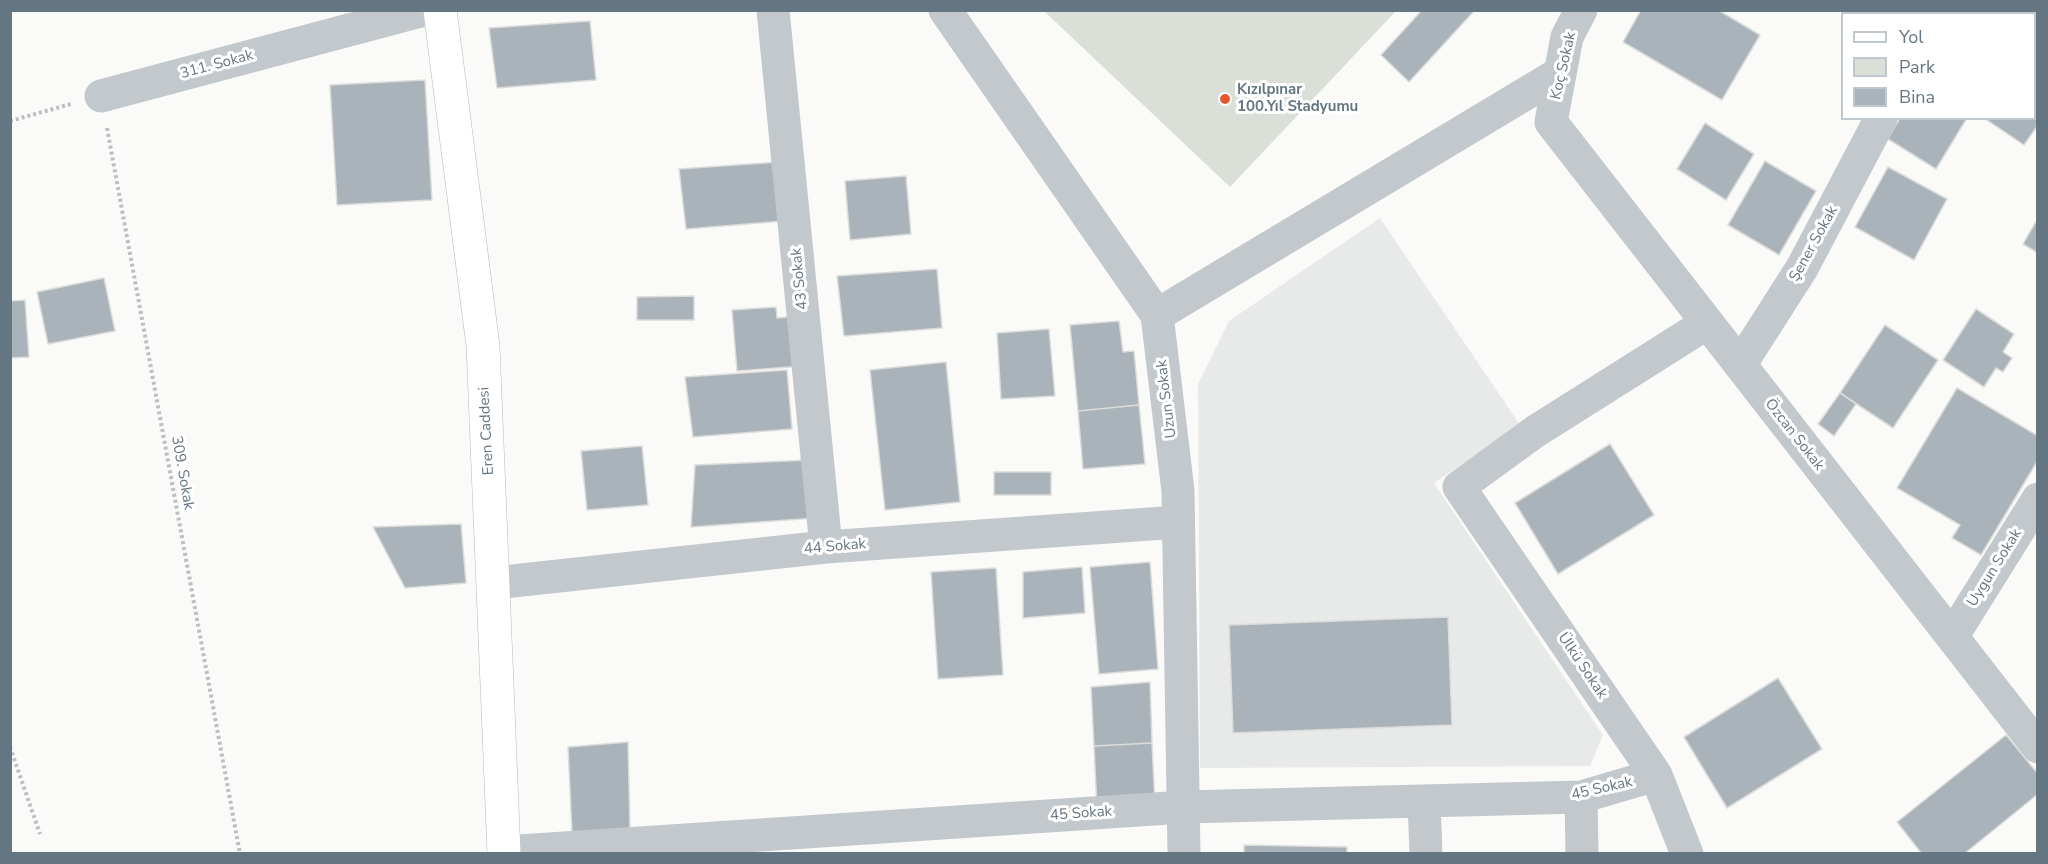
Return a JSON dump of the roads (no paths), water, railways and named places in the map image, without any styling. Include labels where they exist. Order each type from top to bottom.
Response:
[{"type":"street","name":"311. Sokak","points":[[101,96],[424,10]]},
{"type":"street","name":"Eren Caddesi","points":[[440,10],[483,346],[494,583],[497,853]]},
{"type":"street","name":"43 Sokak","points":[[773,10],[826,547]]},
{"type":"street","name":"Uzun Sokak","points":[[945,10],[1157,315],[1178,491],[1184,854]]},
{"type":"street","name":"Koç Sokak","points":[[1551,122],[1567,38],[1581,10]]},
{"type":"street","points":[[1157,315],[1560,73]]},
{"type":"street","name":"Şener Sokak","points":[[1740,365],[1802,268],[1880,120]]},
{"type":"street","name":"Özcan Sokak","points":[[1551,122],[2037,747]]},
{"type":"street","name":"Ülkü Sokak","points":[[1687,854],[1656,775],[1459,487],[1536,431],[1707,323]]},
{"type":"street","name":"Uygun Sokak","points":[[1952,637],[2037,499]]},
{"type":"street","name":"44 Sokak","points":[[494,583],[826,547],[1178,522]]},
{"type":"street","name":"45 Sokak","points":[[497,853],[1184,807],[1581,797],[1656,775]]},
{"type":"street","points":[[1581,797],[1582,854]]},
{"type":"street","points":[[1424,801],[1425,854]]},
{"type":"place","name":"Kızılpınar 100.Yıl Stadyumu","points":[[1225,99]]}]
